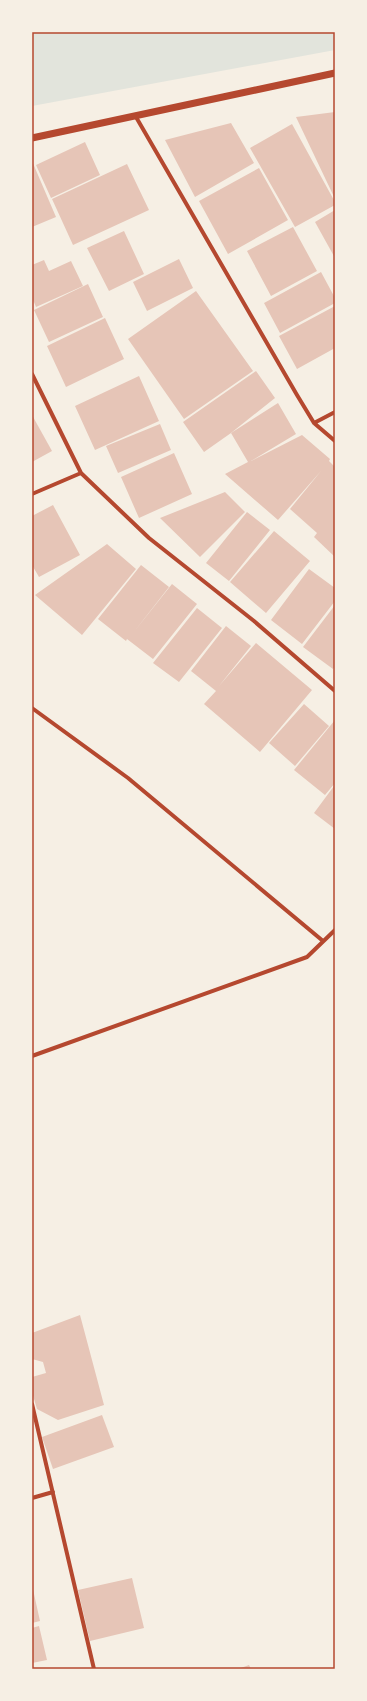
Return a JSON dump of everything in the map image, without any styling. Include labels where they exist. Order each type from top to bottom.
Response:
[{"type":"street","points":[[32,138],[136,117],[335,73]]},
{"type":"street","points":[[136,117],[223,271],[314,423],[335,441]]},
{"type":"street","points":[[32,374],[80,472],[149,538],[254,621],[335,691]]},
{"type":"street","points":[[314,423],[335,412]]},
{"type":"street","points":[[32,494],[80,472]]},
{"type":"street","points":[[32,708],[128,778],[323,941]]},
{"type":"street","points":[[32,1056],[307,957],[335,930]]},
{"type":"street","points":[[32,1404],[94,1669]]},
{"type":"street","points":[[32,1498],[53,1492]]},
{"type":"shaded area","points":[[32,32],[335,32],[335,50],[32,106]]},
{"type":"building","points":[[335,112],[335,199],[296,117]]},
{"type":"building","points":[[231,123],[254,163],[195,197],[165,140]]},
{"type":"building","points":[[292,124],[335,202],[335,205],[295,227],[250,148]]},
{"type":"building","points":[[85,142],[100,175],[51,198],[36,165]]},
{"type":"building","points":[[32,161],[56,217],[32,227]]},
{"type":"building","points":[[127,164],[149,210],[73,245],[52,199]]},
{"type":"building","points":[[259,168],[288,220],[228,254],[199,201]]},
{"type":"building","points":[[335,210],[335,258],[315,222]]},
{"type":"building","points":[[293,227],[317,271],[271,296],[247,251]]},
{"type":"building","points":[[124,231],[144,274],[109,291],[87,248]]},
{"type":"building","points":[[179,259],[193,288],[147,311],[133,282]]},
{"type":"building","points":[[44,260],[49,271],[71,261],[83,286],[36,307],[32,297],[32,265]]},
{"type":"building","points":[[321,272],[335,298],[335,303],[280,333],[264,303]]},
{"type":"building","points":[[88,284],[103,317],[49,342],[34,310]]},
{"type":"building","points":[[196,291],[253,371],[184,419],[128,339]]},
{"type":"building","points":[[335,306],[335,348],[297,369],[279,336]]},
{"type":"building","points":[[105,318],[124,359],[66,387],[47,346]]},
{"type":"building","points":[[256,371],[275,398],[231,433],[204,452],[183,422]]},
{"type":"building","points":[[139,376],[159,421],[95,450],[75,406]]},
{"type":"building","points":[[278,403],[296,434],[251,461],[302,435],[330,459],[329,461],[335,467],[335,557],[314,537],[317,533],[290,509],[321,471],[278,520],[225,474],[248,462],[231,433]]},
{"type":"building","points":[[32,415],[52,451],[32,462]]},
{"type":"building","points":[[160,424],[171,450],[118,473],[106,446]]},
{"type":"building","points":[[174,453],[192,494],[139,518],[121,477]]},
{"type":"building","points":[[225,492],[245,512],[200,557],[160,518]]},
{"type":"building","points":[[53,505],[80,555],[39,577],[32,565],[32,516]]},
{"type":"building","points":[[247,512],[270,530],[229,581],[206,563]]},
{"type":"building","points":[[274,531],[310,561],[266,613],[230,582]]},
{"type":"building","points":[[107,544],[136,569],[82,635],[35,595]]},
{"type":"building","points":[[141,565],[169,587],[133,633],[172,584],[197,604],[153,659],[127,639],[126,641],[98,619]]},
{"type":"building","points":[[309,569],[335,588],[335,601],[302,644],[271,620]]},
{"type":"building","points":[[335,605],[335,666],[333,669],[303,647]]},
{"type":"building","points":[[197,608],[222,628],[179,682],[153,663]]},
{"type":"building","points":[[226,626],[251,646],[219,686],[256,643],[312,690],[260,752],[204,704],[216,691],[191,671]]},
{"type":"building","points":[[304,704],[329,726],[295,766],[269,743]]},
{"type":"building","points":[[335,720],[335,783],[325,795],[294,770]]},
{"type":"building","points":[[334,786],[335,787],[335,829],[314,813]]},
{"type":"building","points":[[80,1315],[104,1405],[58,1420],[37,1409],[32,1392],[32,1377],[46,1373],[43,1362],[32,1359],[32,1333]]},
{"type":"building","points":[[102,1415],[114,1447],[53,1469],[42,1437]]},
{"type":"building","points":[[132,1578],[144,1628],[90,1641],[78,1590]]},
{"type":"building","points":[[32,1585],[40,1621],[32,1623]]},
{"type":"building","points":[[39,1626],[47,1660],[32,1663],[32,1628]]},
{"type":"building","points":[[249,1665],[251,1669],[238,1669]]}]
